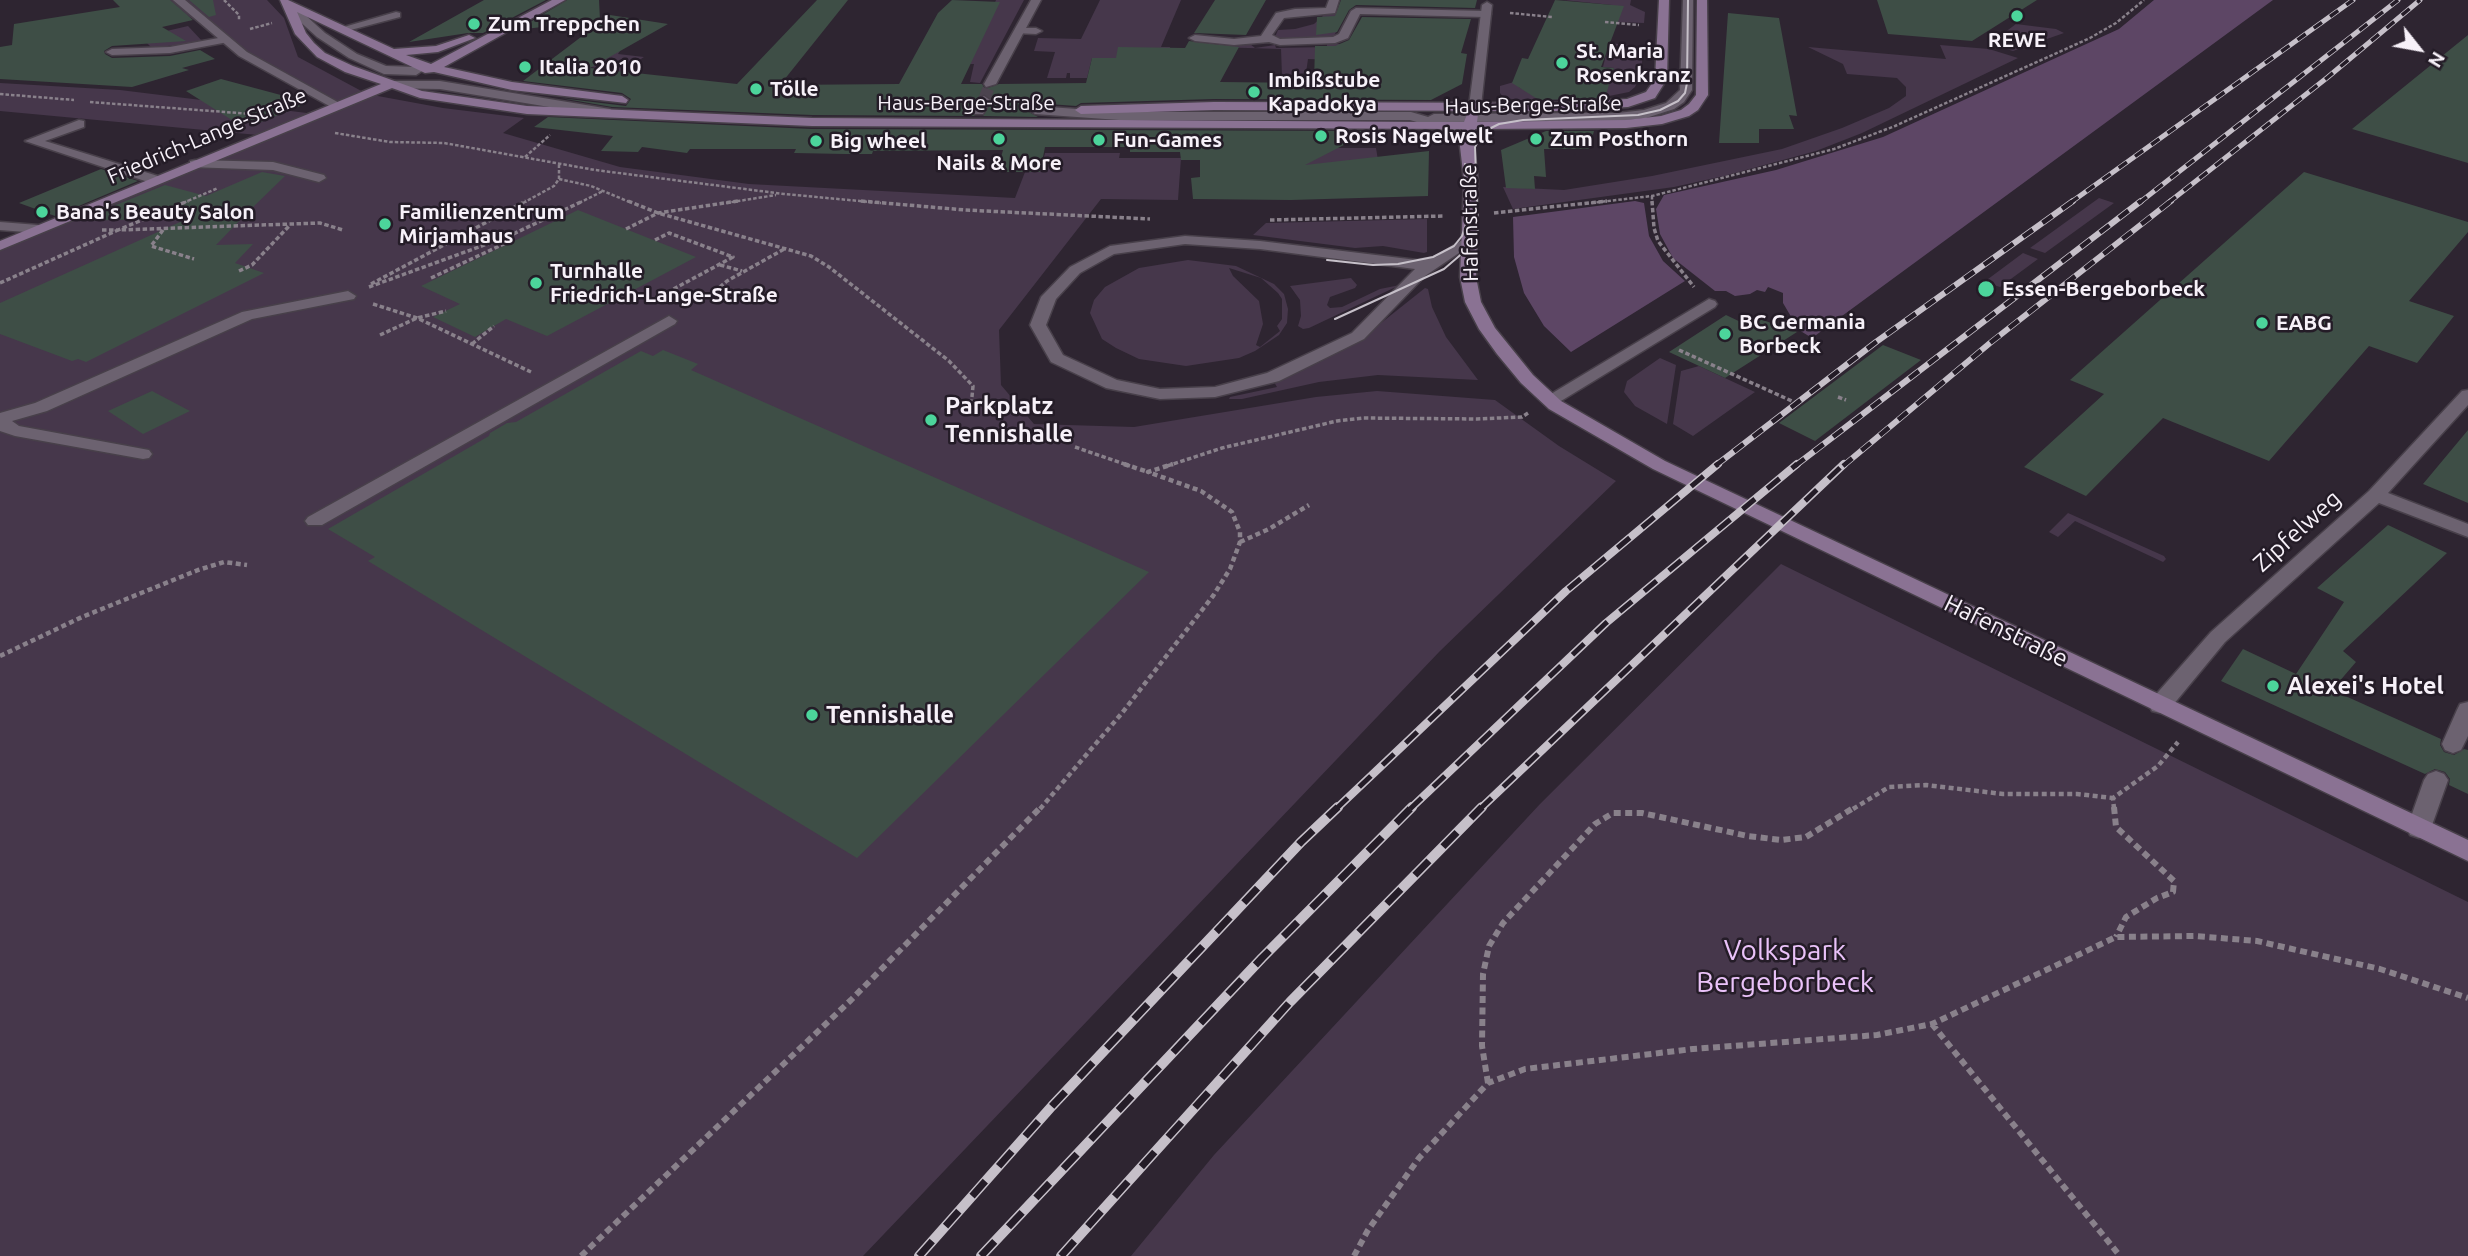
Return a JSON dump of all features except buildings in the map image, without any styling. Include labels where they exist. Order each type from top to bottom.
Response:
[{"type":"main road","points":[[1664,0],[1664,27]]},
{"type":"main road","name":"Haus-Berge-Straße","points":[[285,3],[405,61],[520,88],[624,100],[779,109],[982,105],[1033,116],[1194,126],[1626,124],[1679,115],[1694,107],[1702,95],[1702,0]]},
{"type":"main road","name":"Haus-Berge-Straße","points":[[285,3],[301,34],[321,55],[389,85],[429,96],[545,111],[812,122],[1033,116],[1214,106],[1470,125],[1642,99],[1656,89],[1661,79],[1664,27]]},
{"type":"main road","points":[[383,50],[408,52],[447,47],[554,3]]},
{"type":"main road","name":"Friedrich-Lange-Straße","points":[[0,246],[292,123],[432,69],[554,3]]},
{"type":"main road","name":"Hafenstraße","points":[[1470,125],[1472,214],[1468,277],[1473,302],[1480,317],[1521,373],[1550,400],[1595,430],[1658,465],[2468,851]]},
{"type":"street","points":[[178,0],[224,40],[265,68],[337,105]]},
{"type":"street","name":"Haus-Berge-Straße","points":[[990,84],[1036,0]]},
{"type":"street","points":[[1033,116],[1418,117],[1470,125],[1642,109],[1664,101],[1673,93],[1677,83],[1679,0]]},
{"type":"street","points":[[1369,116],[1470,125],[1618,117],[1660,110],[1676,103],[1686,90],[1688,0]]},
{"type":"street","points":[[285,3],[330,42],[362,61],[396,71],[432,69]]},
{"type":"street","points":[[1269,39],[1266,35],[1283,13],[1332,6],[1356,11],[1487,6]]},
{"type":"street","name":"Haus-Berge-Straße","points":[[1470,125],[1487,6]]},
{"type":"street","points":[[1195,38],[1234,42],[1269,39],[1338,40],[1344,36],[1356,11]]},
{"type":"street","points":[[343,29],[396,15]]},
{"type":"street","points":[[1019,31],[1036,32]]},
{"type":"street","points":[[112,52],[170,50],[224,40]]},
{"type":"street","points":[[1369,116],[1439,125]]},
{"type":"street","points":[[1418,117],[1451,133],[1470,125]]},
{"type":"street","points":[[79,124],[32,141],[156,180]]},
{"type":"street","points":[[195,163],[273,166],[319,178]]},
{"type":"street","points":[[0,226],[38,229]]},
{"type":"street","points":[[1436,261],[1357,336],[1273,377],[1215,392],[1160,394],[1112,384],[1057,358],[1038,325],[1049,297],[1075,270],[1110,250],[1185,240],[1260,245],[1417,265],[1436,261],[1457,250],[1470,239]]},
{"type":"street","points":[[143,454],[15,431],[7,428],[1,419],[41,407],[248,315],[348,296]]},
{"type":"street","points":[[1550,400],[1709,304]]},
{"type":"street","points":[[315,521],[669,321]]},
{"type":"street","name":"Zipfelweg","points":[[2160,705],[2218,638],[2376,495],[2468,394]]},
{"type":"street","points":[[2376,495],[2468,531]]},
{"type":"street","points":[[2453,744],[2468,710]]},
{"type":"street","points":[[2419,828],[2437,780]]},
{"type":"path","points":[[224,0],[240,18]]},
{"type":"path","points":[[1472,214],[1652,196],[1782,164],[1868,137],[2090,38],[2116,23],[2144,0]]},
{"type":"path","points":[[1487,6],[1552,17]]},
{"type":"path","points":[[257,27],[275,22]]},
{"type":"path","points":[[1605,22],[1664,27]]},
{"type":"path","points":[[0,94],[275,116],[292,123],[384,142],[444,143],[559,164],[784,194],[965,210],[1153,219]]},
{"type":"path","points":[[348,296],[554,186],[559,179],[559,164]]},
{"type":"path","points":[[559,179],[603,190],[657,213],[811,256],[830,267],[949,361],[973,386],[971,407]]},
{"type":"path","points":[[348,296],[425,265],[509,236],[603,190]]},
{"type":"path","points":[[626,229],[657,213],[784,194]]},
{"type":"path","points":[[1652,196],[1653,220],[1658,241],[1709,304]]},
{"type":"path","points":[[1265,220],[1455,215]]},
{"type":"path","points":[[270,225],[276,218]]},
{"type":"path","points":[[0,283],[118,230],[320,223],[343,230]]},
{"type":"path","points":[[239,271],[252,265],[290,225]]},
{"type":"path","points":[[164,229],[151,246],[194,259]]},
{"type":"path","points":[[648,303],[733,257],[669,233],[655,240]]},
{"type":"path","points":[[431,278],[512,240],[509,236]]},
{"type":"path","points":[[709,296],[742,272],[786,248]]},
{"type":"path","points":[[719,265],[742,272]]},
{"type":"path","points":[[348,296],[417,318],[517,366]]},
{"type":"path","points":[[380,335],[417,318],[446,311]]},
{"type":"path","points":[[472,344],[494,326]]},
{"type":"path","points":[[1675,349],[1794,402]]},
{"type":"path","points":[[1839,397],[1846,400]]},
{"type":"path","points":[[1148,472],[1222,448],[1337,421],[1363,418],[1522,417],[1550,400]]},
{"type":"path","points":[[581,1256],[851,1000],[1038,811],[1173,650],[1230,569],[1240,542],[1240,532],[1232,512],[1201,491],[1075,447]]},
{"type":"path","points":[[1240,542],[1269,529],[1309,505]]},
{"type":"path","points":[[0,656],[82,617],[198,570],[224,562],[247,565]]},
{"type":"path","points":[[1488,1083],[1482,1046],[1483,974],[1489,946],[1503,923],[1595,824],[1612,813],[1642,813],[1748,836],[1780,839],[1806,837],[1889,787],[1926,785],[2003,794],[2077,794],[2113,798],[2169,756],[2190,720]]},
{"type":"path","points":[[2113,798],[2116,827],[2174,881],[2173,892],[2157,898],[2126,917],[2116,937]]},
{"type":"path","points":[[1354,1256],[1368,1230],[1419,1158],[1488,1083],[1525,1069],[1602,1058],[1877,1035],[1932,1024],[2116,937],[2195,936],[2257,941],[2380,969],[2468,998]]},
{"type":"path","points":[[1932,1024],[2120,1256]]},
{"type":"green space","points":[[169,0],[267,0],[284,18],[298,57],[367,94],[443,108],[524,118],[503,133],[620,167],[749,184],[1015,198],[1025,172],[1040,172],[1045,153],[1120,153],[1119,158],[1181,158],[1178,200],[1101,199],[999,330],[1001,385],[1034,424],[1134,427],[1316,397],[1377,391],[1495,400],[1559,446],[1616,481],[1440,651],[863,1256],[0,1256],[0,246],[258,135],[0,111],[0,83],[120,90],[315,114],[336,106],[264,67],[217,33],[186,15]]},
{"type":"green space","points":[[996,0],[1024,0],[980,83],[970,82],[974,64],[930,64],[992,9]]},
{"type":"green space","points":[[1100,0],[1181,0],[1161,47],[1170,47],[1169,55],[1092,58],[1087,78],[1070,78],[1070,73],[1067,73],[1066,78],[1047,78],[1055,52],[1034,51],[1038,38],[1081,39]]},
{"type":"green space","points":[[1563,0],[1631,0],[1630,5],[1645,12],[1644,23],[1617,22],[1612,5]]},
{"type":"green space","points":[[1321,13],[1338,13],[1334,36],[1282,39],[1275,37],[1278,30],[1314,24],[1323,16]]},
{"type":"green space","points":[[2016,24],[2056,29],[2064,33],[2013,51],[1989,44]]},
{"type":"green space","points":[[188,26],[203,42],[151,47],[145,41],[158,33]]},
{"type":"green space","points":[[1609,43],[1638,46],[1643,50],[1641,74],[1635,87],[1629,92],[1594,99],[1516,100],[1503,97],[1500,93],[1500,86],[1514,82],[1520,88],[1531,90],[1609,84],[1614,68],[1603,67]]},
{"type":"green space","points":[[1220,44],[1250,44],[1255,48],[1275,45],[1276,48],[1327,47],[1327,44],[1341,44],[1335,60],[1308,59],[1306,73],[1282,76],[1281,49],[1215,47]]},
{"type":"green space","points":[[1940,45],[1989,49],[2018,58],[1862,133],[1816,151],[1724,176],[1674,187],[1513,209],[1503,187],[1564,190],[1652,176],[1782,149],[1889,108],[1906,96],[1906,87],[1897,78],[1847,74],[1843,64],[1808,47],[1946,59]]},
{"type":"green space","points":[[620,51],[618,54],[644,57],[621,72],[580,65]]},
{"type":"green space","points":[[1286,148],[1376,148],[1378,160],[1303,167]]},
{"type":"green space","points":[[2099,198],[2114,203],[2045,253],[2030,248]]},
{"type":"green space","points":[[1427,219],[1427,252],[1424,253],[1383,246],[1355,248],[1253,235],[1266,223]]},
{"type":"green space","points":[[2023,253],[2038,259],[2000,287],[1984,282]]},
{"type":"green space","points":[[1188,260],[1236,266],[1274,284],[1284,294],[1288,309],[1287,323],[1279,335],[1255,351],[1239,358],[1186,366],[1139,359],[1102,339],[1090,313],[1094,300],[1105,287],[1139,268]],"holes":[[[1229,268],[1261,278],[1282,299],[1282,319],[1277,326],[1280,331],[1260,347],[1256,345],[1263,324],[1259,301],[1233,276]]]},
{"type":"green space","points":[[1351,278],[1357,285],[1355,288],[1330,297],[1327,305],[1330,308],[1342,307],[1380,289],[1400,285],[1309,328],[1298,326],[1301,316],[1300,300],[1290,286]]},
{"type":"green space","points":[[1425,288],[1428,289],[1432,307],[1446,337],[1478,380],[1378,375],[1319,382],[1242,399],[1229,399],[1277,387],[1274,382],[1376,327]]},
{"type":"green space","points":[[1660,358],[1676,365],[1667,424],[1635,406],[1624,392],[1627,381]]},
{"type":"green space","points":[[1699,366],[1755,392],[1693,436],[1673,424],[1681,371]]},
{"type":"green space","points":[[2068,513],[2166,559],[2163,562],[2075,521],[2058,537],[2049,532]]},
{"type":"green space","name":"Volkspark Bergeborbeck","points":[[1781,564],[2468,902],[2468,1256],[1131,1256],[1214,1155],[1540,804]]},
{"type":"shaded area","points":[[2154,0],[2273,0],[1812,338],[1789,324],[1793,320],[1783,303],[1783,293],[1768,287],[1765,292],[1757,290],[1735,296],[1726,291],[1715,291],[1673,258],[1660,234],[1656,209],[1664,195],[1776,170],[1883,137],[2119,29]]},
{"type":"shaded area","points":[[1635,201],[1644,203],[1649,236],[1663,261],[1685,281],[1571,352],[1544,326],[1524,293],[1514,257],[1513,217]]},
{"type":"tunnel","points":[[984,100],[990,84]]},
{"type":"tram line","points":[[1335,319],[1444,269],[1472,245],[1478,229],[1475,147],[1483,132],[1499,124],[1523,120],[1638,115],[1660,110],[1678,101],[1685,93],[1687,83],[1688,0]]},
{"type":"tram line","points":[[1327,260],[1373,265],[1398,264],[1433,257],[1454,246],[1462,236],[1466,224],[1465,164]]},
{"type":"railway","points":[[2070,203],[2353,0]]},
{"type":"railway","points":[[2139,203],[2398,0]]},
{"type":"railway","points":[[2168,203],[2328,77],[2420,0]]},
{"type":"railway","points":[[1715,466],[1876,342],[2073,201]]},
{"type":"railway","points":[[1795,466],[2141,201]]},
{"type":"railway","points":[[1843,466],[1990,343],[2171,201]]},
{"type":"railway","points":[[1336,809],[1566,591],[1718,464]]},
{"type":"railway","points":[[1410,809],[1606,623],[1797,464]]},
{"type":"railway","points":[[1480,809],[1844,464]]},
{"type":"railway","points":[[919,1256],[1052,1106],[1301,842],[1338,807]]},
{"type":"railway","points":[[981,1256],[1262,958],[1410,809]]},
{"type":"railway","points":[[1061,1256],[1290,1002],[1480,809]]},
{"type":"place","name":"REWE","points":[[2017,16]]},
{"type":"place","name":"Zum Treppchen","points":[[474,24]]},
{"type":"place","name":"St. Maria Rosenkranz","points":[[1562,63]]},
{"type":"place","name":"Italia 2010","points":[[525,67]]},
{"type":"place","name":"Tölle","points":[[756,89]]},
{"type":"place","name":"Imbißstube Kapadokya","points":[[1254,92]]},
{"type":"place","name":"Rosis Nagelwelt","points":[[1321,136]]},
{"type":"place","name":"Nails & More","points":[[999,139]]},
{"type":"place","name":"Zum Posthorn","points":[[1536,139]]},
{"type":"place","name":"Fun-Games","points":[[1099,140]]},
{"type":"place","name":"Big wheel","points":[[816,141]]},
{"type":"place","name":"Bana's Beauty Salon","points":[[42,212]]},
{"type":"place","name":"Familienzentrum Mirjamhaus","points":[[385,224]]},
{"type":"place","name":"Turnhalle Friedrich-Lange-Straße","points":[[536,283]]},
{"type":"place","name":"Essen-Bergeborbeck","points":[[1986,289]]},
{"type":"place","name":"EABG","points":[[2262,323]]},
{"type":"place","name":"BC Germania Borbeck","points":[[1725,334]]},
{"type":"place","name":"Parkplatz Tennishalle","points":[[931,420]]},
{"type":"place","name":"Alexei's Hotel","points":[[2273,686]]},
{"type":"place","name":"Tennishalle","points":[[812,715]]}]
